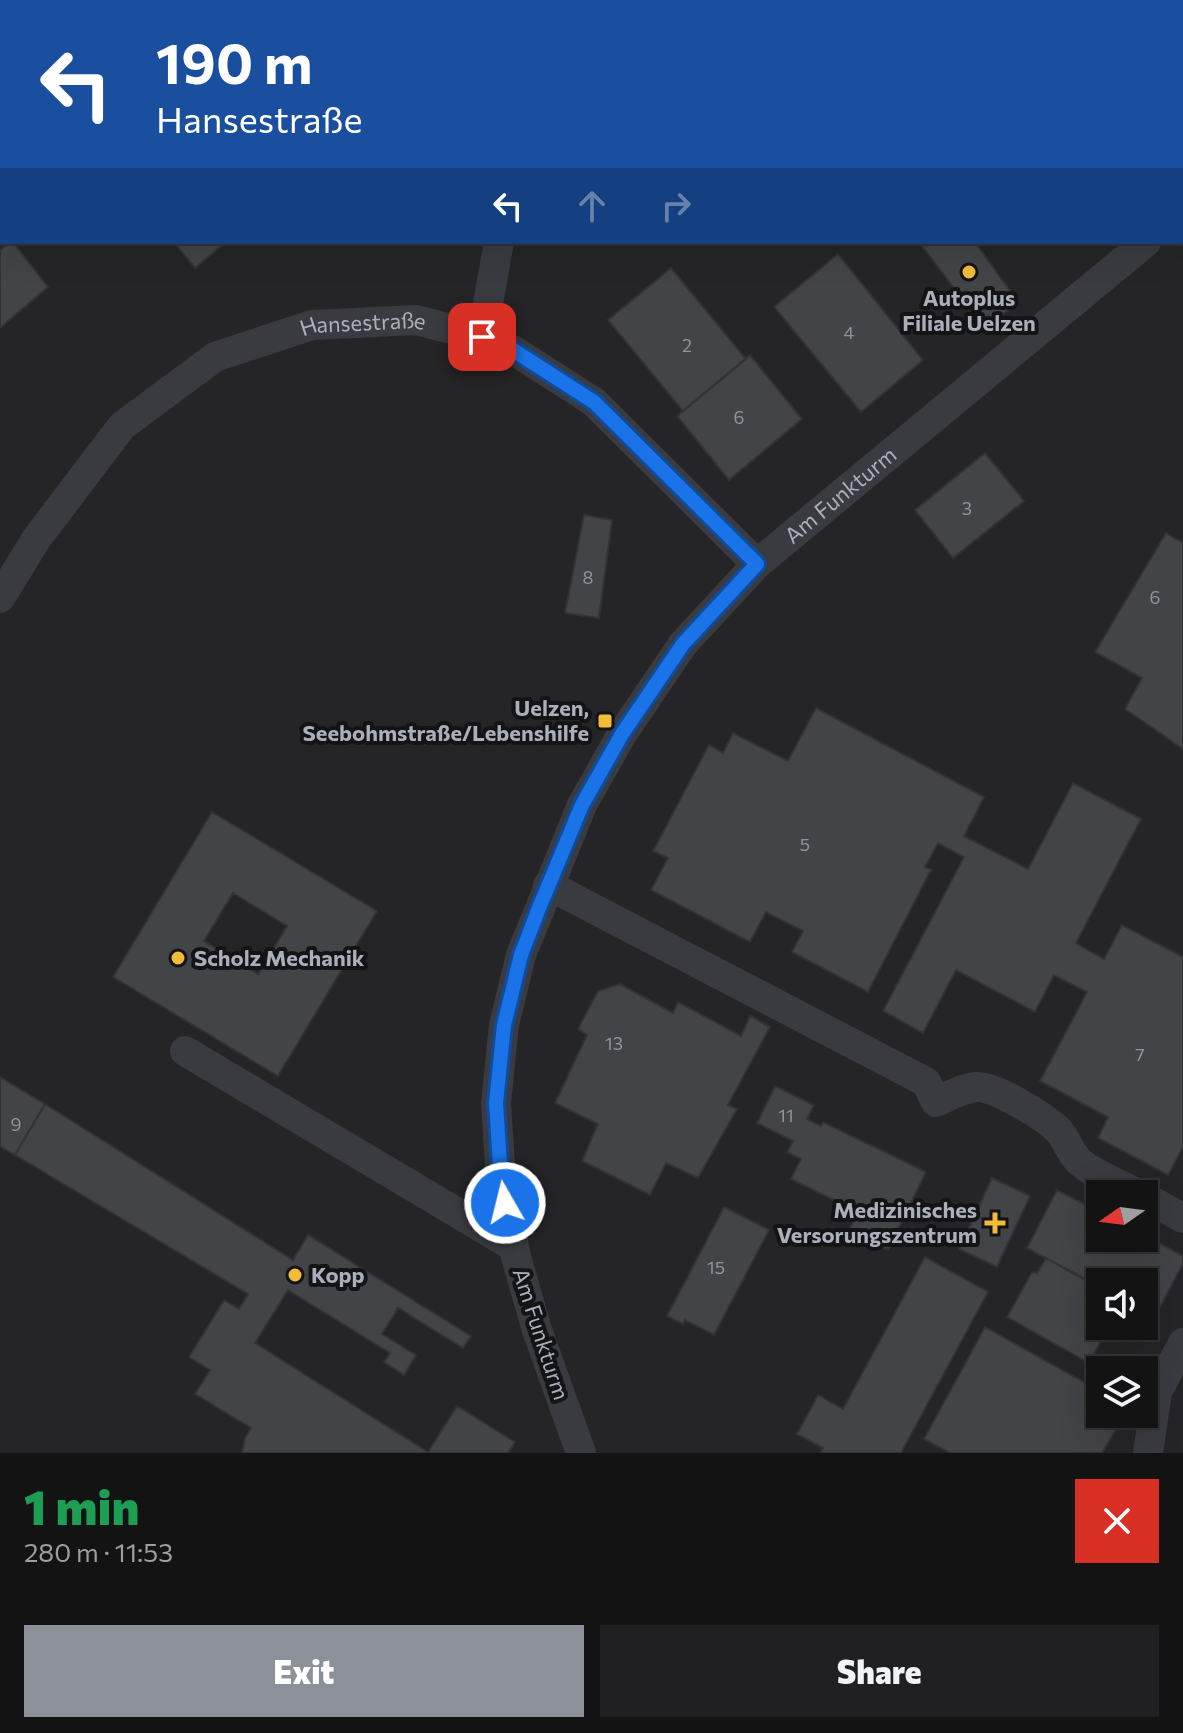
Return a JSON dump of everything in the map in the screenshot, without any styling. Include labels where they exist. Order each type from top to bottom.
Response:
[{"type":"street","points":[[482,337],[499,244]]},
{"type":"street","name":"Am Funkturm","points":[[581,1453],[537,1330],[513,1246],[501,1181],[496,1103],[504,1025],[521,955],[582,805],[622,734],[683,644],[757,564],[1144,244]]},
{"type":"street","name":"Hansestraße","points":[[0,598],[37,538],[122,426],[215,357],[312,325],[416,320],[482,337],[513,350],[594,402],[757,564]]},
{"type":"street","points":[[548,885],[926,1082],[936,1102],[968,1089],[980,1087],[996,1091],[1047,1120],[1061,1132],[1080,1163],[1112,1180]]},
{"type":"street","points":[[185,1051],[513,1246]]},
{"type":"street","points":[[1158,1205],[1183,1218]]},
{"type":"street","points":[[1148,1453],[1157,1392],[1183,1343]]},
{"type":"shaded area","points":[[0,244],[1183,244],[1183,1453],[0,1453]]},
{"type":"building","points":[[8,244],[15,244],[48,287],[0,328],[0,250]]},
{"type":"building","points":[[176,244],[224,244],[195,268]]},
{"type":"building","name":"Autoplus Filiale Uelzen","points":[[921,244],[976,244],[1018,302],[985,329]]},
{"type":"building","points":[[838,254],[923,360],[861,412],[774,307]]},
{"type":"building","points":[[671,268],[746,359],[683,411],[608,320]]},
{"type":"building","points":[[750,355],[802,419],[729,480],[677,416]]},
{"type":"building","points":[[985,453],[1024,501],[953,558],[915,510]]},
{"type":"building","points":[[584,515],[612,520],[599,618],[565,613]]},
{"type":"building","points":[[1166,533],[1183,543],[1183,749],[1125,709],[1142,678],[1095,652]]},
{"type":"building","points":[[816,708],[984,797],[964,836],[1028,869],[1073,783],[1141,819],[1076,943],[1104,959],[1122,925],[1183,957],[1183,1147],[1168,1175],[1098,1138],[1108,1117],[1040,1081],[1087,992],[1054,975],[1035,1012],[956,970],[923,1033],[883,1011],[964,857],[938,843],[925,867],[931,870],[868,992],[792,952],[803,931],[766,912],[750,942],[651,890],[668,858],[653,851],[709,745],[723,753],[733,733],[788,761]]},
{"type":"building","name":"Scholz Mechanik","points":[[212,812],[377,911],[278,1076],[113,977]],"holes":[[[233,893],[287,926],[258,974],[204,941]]]},
{"type":"building","points":[[620,984],[673,1013],[678,1002],[741,1036],[750,1016],[770,1027],[728,1105],[737,1109],[698,1178],[666,1163],[650,1195],[582,1161],[598,1124],[555,1103],[587,1035],[578,1029],[598,991]]},
{"type":"building","points":[[0,1077],[45,1104],[15,1155],[0,1146]]},
{"type":"building","points":[[775,1086],[814,1105],[807,1119],[821,1126],[823,1122],[926,1172],[888,1250],[849,1230],[858,1212],[791,1179],[801,1159],[787,1152],[793,1141],[757,1123]]},
{"type":"building","name":"Kopp","points":[[45,1104],[293,1260],[308,1235],[471,1336],[463,1348],[398,1308],[382,1334],[416,1355],[404,1375],[384,1362],[390,1353],[288,1290],[255,1343],[428,1452],[457,1406],[515,1442],[508,1453],[242,1453],[251,1428],[195,1394],[210,1370],[189,1357],[224,1300],[239,1309],[248,1294],[15,1155]]},
{"type":"building","name":"Medizinisches Versorungszentrum","points":[[992,1178],[1030,1196],[997,1267],[959,1249]]},
{"type":"building","points":[[1057,1190],[1086,1205],[1086,1252],[1158,1252],[1158,1243],[1183,1256],[1183,1263],[1158,1311],[1158,1268],[1086,1268],[1086,1280],[1027,1248]]},
{"type":"building","points":[[724,1207],[769,1230],[714,1335],[685,1320],[683,1324],[667,1316]]},
{"type":"building","points":[[925,1257],[988,1292],[901,1453],[820,1453],[823,1448],[797,1434],[818,1395],[843,1409]]},
{"type":"building","points":[[1046,1258],[1086,1280],[1086,1340],[1101,1340],[1093,1356],[1086,1356],[1086,1361],[1007,1317],[1032,1272],[1037,1273]]},
{"type":"building","points":[[985,1327],[1086,1383],[1086,1428],[1117,1428],[1102,1453],[950,1453],[924,1439]]},
{"type":"place","name":"Autoplus Filiale Uelzen","points":[[969,272]]},
{"type":"place","name":"Uelzen, Seebohmstraße/Lebenshilfe","points":[[605,721]]},
{"type":"place","name":"Scholz Mechanik","points":[[178,958]]},
{"type":"place","name":"Medizinisches Versorungszentrum","points":[[995,1223]]},
{"type":"place","name":"Kopp","points":[[295,1275]]},
{"type":"route","points":[[482,337],[513,350],[594,402],[757,564],[683,644],[622,734],[582,805],[539,908],[521,955],[504,1025],[496,1103],[505,1203]]}]
